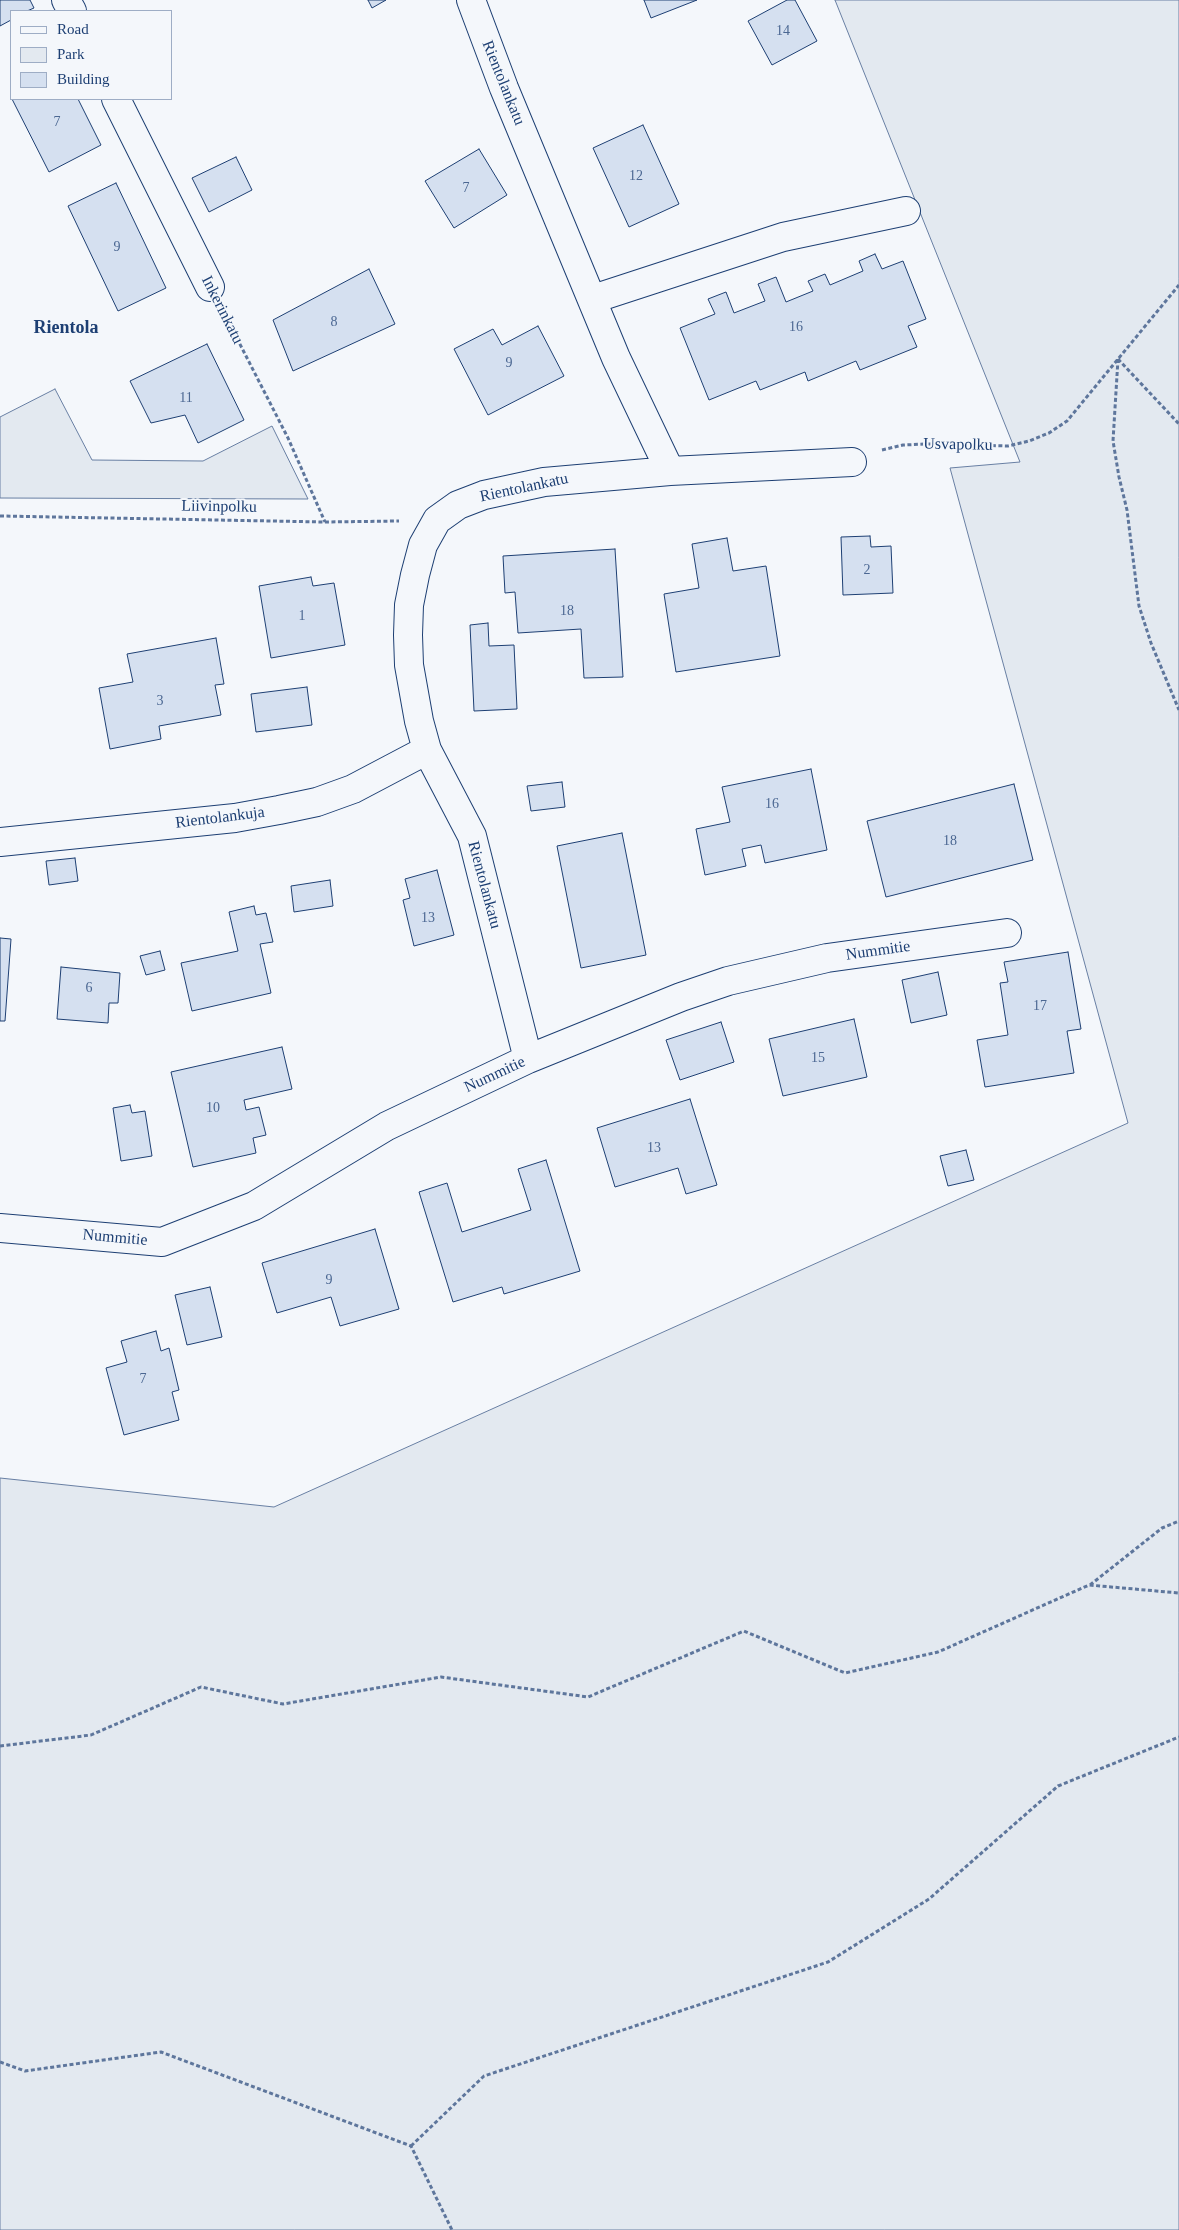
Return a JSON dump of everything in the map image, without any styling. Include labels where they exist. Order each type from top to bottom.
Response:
[{"type":"street","name":"Rientolankatu","points":[[471,0],[504,88],[616,358],[670,471],[582,477],[511,488],[458,505],[437,520],[423,545],[414,575],[409,605],[408,635],[409,665],[413,693],[427,750],[472,836],[528,1059]]},
{"type":"street","name":"Inkerinkatu","points":[[116,100],[210,287]]},
{"type":"street","points":[[593,299],[783,237],[906,211]]},
{"type":"street","points":[[670,471],[852,462]]},
{"type":"street","name":"Rientolankuja","points":[[0,842],[235,818],[317,802],[352,789],[427,750]]},
{"type":"street","name":"Nummitie","points":[[0,1228],[162,1242],[254,1206],[387,1126],[528,1059],[681,997],[769,970],[827,958],[1007,933]]},
{"type":"path","name":"Usvapolku","points":[[852,462],[902,445],[1008,446],[1030,441],[1049,433],[1066,421],[1179,286]]},
{"type":"path","name":"Inkerinkatu","points":[[210,287],[288,438],[325,522]]},
{"type":"path","points":[[1118,358],[1179,424]]},
{"type":"path","points":[[1118,358],[1113,441],[1119,477],[1128,510],[1139,606],[1151,643],[1179,710]]},
{"type":"path","name":"Liivinpolku","points":[[0,516],[325,522],[437,520]]},
{"type":"path","points":[[0,1746],[91,1735],[202,1687],[283,1704],[441,1678],[588,1697],[744,1631],[845,1673],[938,1652],[1089,1585],[1162,1528],[1179,1520]]},
{"type":"path","points":[[1089,1585],[1179,1593]]},
{"type":"path","points":[[411,2146],[484,2076],[828,1962],[929,1899],[1058,1786],[1179,1737]]},
{"type":"path","points":[[0,2062],[25,2071],[161,2052],[411,2146],[452,2230]]},
{"type":"green space","points":[[835,0],[1179,0],[1179,2230],[0,2230],[0,1478],[274,1507],[1128,1123],[950,468],[1020,462]]},
{"type":"green space","points":[[55,389],[92,460],[203,461],[272,426],[308,499],[0,498],[0,417]]},
{"type":"building","points":[[0,0],[30,0],[34,8],[29,10],[10,10],[10,21],[0,26]]},
{"type":"building","points":[[368,0],[386,0],[372,8]]},
{"type":"building","points":[[644,0],[697,0],[651,18]]},
{"type":"building","points":[[787,0],[795,0],[817,41],[772,65],[748,21]]},
{"type":"building","points":[[13,100],[78,100],[101,145],[49,172]]},
{"type":"building","points":[[643,125],[679,204],[629,227],[593,148]]},
{"type":"building","points":[[479,149],[507,195],[454,228],[425,181]]},
{"type":"building","points":[[236,157],[252,190],[209,212],[192,178]]},
{"type":"building","points":[[116,183],[166,288],[118,311],[68,206]]},
{"type":"building","points":[[875,254],[882,269],[903,261],[926,319],[908,326],[917,347],[860,370],[856,361],[808,381],[805,372],[760,390],[756,381],[709,400],[680,328],[715,314],[708,299],[726,292],[734,313],[765,301],[758,284],[776,277],[786,302],[813,291],[808,281],[825,274],[830,285],[863,271],[859,261]]},
{"type":"building","points":[[369,269],[395,324],[293,371],[273,320]]},
{"type":"building","points":[[538,326],[564,376],[488,415],[454,349],[493,329],[502,345]]},
{"type":"building","points":[[207,344],[244,420],[198,443],[185,415],[151,423],[130,381]]},
{"type":"building","points":[[870,536],[871,547],[891,546],[893,593],[843,595],[841,537]]},
{"type":"building","points":[[727,538],[733,571],[766,566],[780,656],[676,672],[664,594],[699,588],[692,544]]},
{"type":"building","points":[[615,549],[623,677],[584,678],[581,629],[518,633],[515,592],[505,593],[503,556]]},
{"type":"building","points":[[311,577],[313,586],[334,583],[345,645],[271,658],[259,586]]},
{"type":"building","points":[[488,623],[489,646],[514,645],[517,709],[474,711],[470,625]]},
{"type":"building","points":[[216,638],[224,684],[215,685],[221,715],[159,726],[161,739],[110,749],[99,688],[133,682],[127,654]]},
{"type":"building","points":[[307,687],[312,725],[256,732],[251,694]]},
{"type":"building","points":[[811,769],[827,850],[765,863],[761,845],[742,849],[746,866],[705,875],[696,829],[730,822],[722,787]]},
{"type":"building","points":[[562,782],[565,807],[531,811],[527,786]]},
{"type":"building","points":[[1014,784],[1033,860],[886,897],[867,821]]},
{"type":"building","points":[[622,833],[646,955],[581,968],[557,846]]},
{"type":"building","points":[[75,858],[78,881],[49,885],[46,861]]},
{"type":"building","points":[[437,870],[454,935],[414,946],[403,900],[410,898],[405,879]]},
{"type":"building","points":[[330,880],[333,906],[294,912],[291,886]]},
{"type":"building","points":[[254,906],[256,915],[266,913],[273,942],[260,944],[271,993],[192,1011],[181,963],[238,951],[229,912]]},
{"type":"building","points":[[0,938],[11,939],[5,1021],[0,1021]]},
{"type":"building","points":[[160,951],[165,970],[146,975],[140,956]]},
{"type":"building","points":[[1068,952],[1081,1029],[1067,1031],[1074,1073],[985,1087],[977,1040],[1008,1035],[1000,983],[1008,982],[1004,962]]},
{"type":"building","points":[[61,967],[120,973],[118,1003],[109,1003],[108,1023],[57,1019]]},
{"type":"building","points":[[938,972],[947,1015],[911,1023],[902,980]]},
{"type":"building","points":[[854,1019],[867,1077],[783,1096],[769,1039]]},
{"type":"building","points":[[721,1022],[734,1062],[680,1080],[666,1040]]},
{"type":"building","points":[[282,1047],[292,1089],[244,1100],[246,1110],[259,1107],[266,1135],[253,1138],[256,1153],[193,1167],[171,1072]]},
{"type":"building","points":[[690,1099],[717,1185],[686,1194],[678,1168],[615,1187],[597,1128]]},
{"type":"building","points":[[130,1105],[132,1113],[145,1111],[152,1156],[121,1161],[113,1108]]},
{"type":"building","points":[[966,1150],[974,1180],[948,1186],[940,1156]]},
{"type":"building","points":[[546,1160],[580,1271],[504,1294],[502,1287],[453,1302],[419,1192],[447,1183],[462,1232],[531,1210],[518,1169]]},
{"type":"building","points":[[375,1229],[399,1309],[340,1326],[331,1297],[277,1313],[262,1263]]},
{"type":"building","points":[[210,1287],[222,1337],[187,1345],[175,1295]]},
{"type":"building","points":[[156,1331],[161,1351],[169,1348],[179,1390],[172,1392],[179,1420],[124,1435],[106,1368],[127,1362],[121,1341]]},
{"type":"district","name":"Rientola","points":[[66,328]]}]
